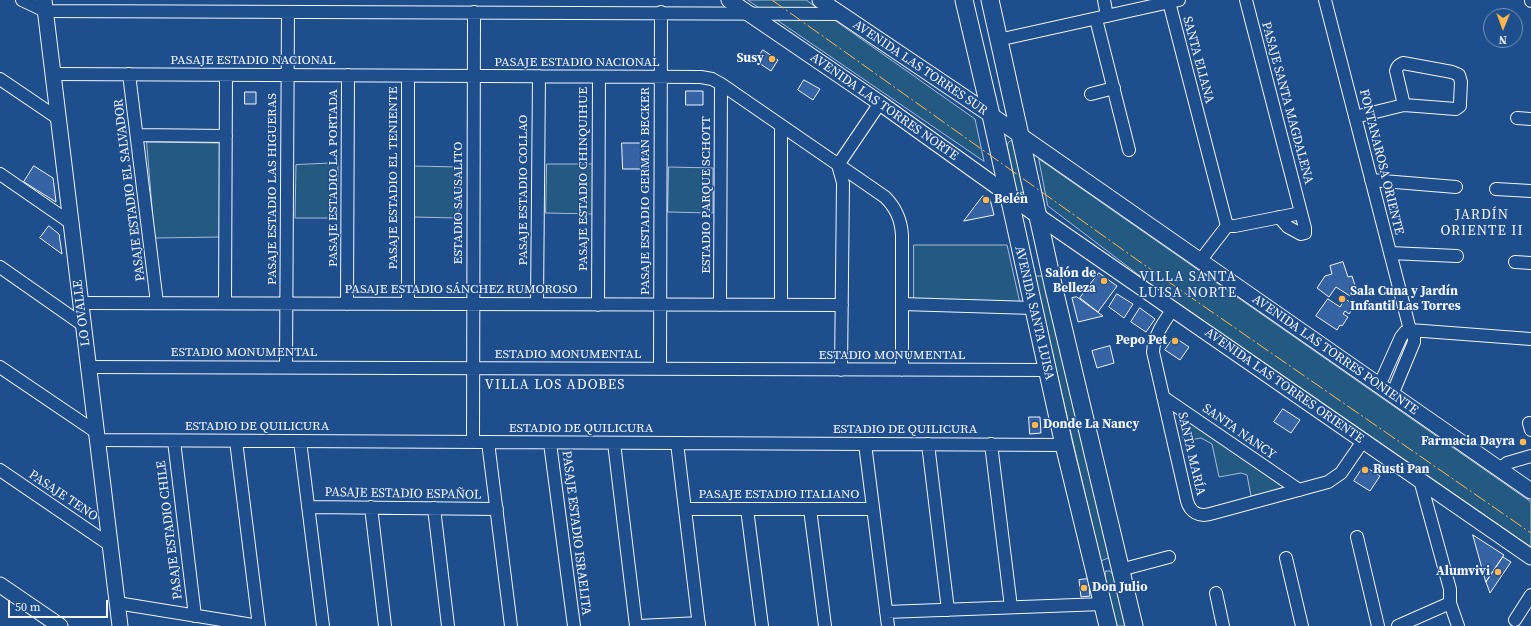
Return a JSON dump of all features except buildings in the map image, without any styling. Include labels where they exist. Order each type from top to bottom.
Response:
[{"type":"main road","name":"AVENIDA SANTA LUISA","points":[[964,0],[1064,445],[1108,626]]},
{"type":"main road","name":"AVENIDA SANTA LUISA","points":[[990,0],[1054,289],[1134,626]]},
{"type":"main road","points":[[1099,586],[1103,567],[1107,564],[1115,564],[1122,575]]},
{"type":"street","points":[[22,0],[45,5],[288,12],[661,12],[841,14]]},
{"type":"street","name":"AVENIDA LAS TORRES NORTE","points":[[729,0],[880,103],[1038,216]]},
{"type":"street","name":"AVENIDA LAS TORRES SUR","points":[[820,0],[1020,136]]},
{"type":"street","points":[[1104,0],[1101,17],[1114,88],[1129,150]]},
{"type":"street","name":"PASAJE SANTA MAGDALENA","points":[[1246,0],[1306,231],[1303,234],[1288,226],[1279,217]]},
{"type":"street","name":"FONTANAROSA ORIENTE","points":[[1325,0],[1410,330],[1414,337],[1414,342],[1392,395]]},
{"type":"street","name":"SANTA ELIANA","points":[[998,40],[1172,1],[1227,226]]},
{"type":"street","name":"LO OVALLE","points":[[45,5],[120,626]]},
{"type":"street","name":"PASAJE ESTADIO LAS HIGUERAS","points":[[286,367],[288,12]]},
{"type":"street","name":"ESTADIO SAUSALITO","points":[[473,442],[474,12]]},
{"type":"street","name":"PASAJE ESTADIO GERMAN BECKER","points":[[660,369],[661,12]]},
{"type":"street","points":[[1355,116],[1404,106],[1456,109],[1460,106],[1459,75],[1452,72],[1403,63],[1401,64],[1398,66],[1396,71],[1404,106]]},
{"type":"street","name":"PASAJE ESTADIO NACIONAL","points":[[54,74],[701,77],[712,79],[885,197],[897,211],[901,223],[902,235],[902,370]]},
{"type":"street","name":"PASAJE ESTADIO EL SALVADOR","points":[[129,74],[157,303]]},
{"type":"street","points":[[225,303],[226,75]]},
{"type":"street","name":"PASAJE ESTADIO LA PORTADA","points":[[347,304],[348,75]]},
{"type":"street","name":"PASAJE ESTADIO EL TENIENTE","points":[[408,76],[408,304]]},
{"type":"street","name":"PASAJE ESTADIO COLLAO","points":[[537,304],[539,76]]},
{"type":"street","name":"PASAJE ESTADIO CHINQUIHUE","points":[[598,305],[599,77]]},
{"type":"street","points":[[0,79],[59,119]]},
{"type":"street","name":"ESTADIO PARQUE SCHOTT","points":[[720,305],[721,84]]},
{"type":"street","points":[[1090,94],[1114,88]]},
{"type":"street","points":[[841,370],[843,182],[838,165],[880,103]]},
{"type":"street","points":[[1517,118],[1531,119]]},
{"type":"street","points":[[781,126],[781,305]]},
{"type":"street","points":[[137,135],[226,136]]},
{"type":"street","name":"AVENIDA LAS TORRES PONIENTE","points":[[1020,136],[1531,492]]},
{"type":"street","points":[[0,174],[71,223]]},
{"type":"street","points":[[1372,180],[1456,187]]},
{"type":"street","points":[[1496,189],[1531,192]]},
{"type":"street","points":[[1200,261],[1227,226],[1235,226],[1301,213]]},
{"type":"street","name":"AVENIDA LAS TORRES ORIENTE","points":[[1038,216],[1531,557]]},
{"type":"street","points":[[1390,253],[1456,256]]},
{"type":"street","points":[[1515,262],[1531,264]]},
{"type":"street","points":[[0,268],[83,325]]},
{"type":"street","name":"PASAJE ESTADIO SÁNCHEZ RUMOROSO","points":[[80,303],[842,305]]},
{"type":"street","points":[[902,304],[1033,308]]},
{"type":"street","name":"SANTA MARÍA","points":[[1173,309],[1157,334],[1153,345],[1154,358],[1188,505],[1195,512],[1200,515],[1210,514],[1328,482],[1336,478],[1341,473],[1363,441]]},
{"type":"street","points":[[1379,386],[1401,337],[1405,332],[1410,330],[1531,339]]},
{"type":"street","points":[[0,367],[97,436]]},
{"type":"street","name":"ESTADIO MONUMENTAL","points":[[88,367],[1047,370]]},
{"type":"street","name":"SANTA NANCY","points":[[1163,397],[1298,490]]},
{"type":"street","name":"ESTADIO DE QUILICURA","points":[[97,436],[174,441],[1064,445]]},
{"type":"street","name":"PASAJE ESTADIO CHILE","points":[[174,441],[195,616]]},
{"type":"street","points":[[117,603],[259,626],[236,441]]},
{"type":"street","points":[[300,442],[323,626]]},
{"type":"street","points":[[488,442],[511,626]]},
{"type":"street","name":"PASAJE ESTADIO ISRAELITA","points":[[550,443],[574,626]]},
{"type":"street","points":[[614,443],[637,626],[699,625],[677,443]]},
{"type":"street","points":[[865,444],[888,626]]},
{"type":"street","points":[[928,444],[948,610]]},
{"type":"street","points":[[991,444],[1011,608]]},
{"type":"street","points":[[1499,469],[1507,463],[1531,456]]},
{"type":"street","name":"PASAJE TENO","points":[[0,470],[110,545]]},
{"type":"street","points":[[1420,480],[1450,589],[1450,603],[1458,626]]},
{"type":"street","name":"PASAJE ESTADIO ESPAÑOL","points":[[308,507],[497,509]]},
{"type":"street","points":[[371,508],[385,626]]},
{"type":"street","points":[[434,508],[448,626]]},
{"type":"street","name":"PASAJE ESTADIO ITALIANO","points":[[685,509],[873,509]]},
{"type":"street","points":[[747,509],[762,626]]},
{"type":"street","points":[[810,509],[825,626]]},
{"type":"street","points":[[1357,537],[1378,626]]},
{"type":"street","points":[[1122,575],[1169,557]]},
{"type":"street","points":[[1286,558],[1302,626]]},
{"type":"street","points":[[0,585],[60,626]]},
{"type":"street","points":[[1216,593],[1224,626]]},
{"type":"street","points":[[1515,620],[1531,596]]},
{"type":"street","points":[[1398,626],[1450,603]]},
{"type":"street","points":[[886,612],[1103,604]]},
{"type":"shaded area","points":[[748,0],[806,0],[975,119],[984,161]]},
{"type":"shaded area","points":[[1012,140],[1016,143],[1028,193],[1018,192],[1016,189],[1007,145]]},
{"type":"shaded area","points":[[147,142],[222,143],[221,237],[155,238]]},
{"type":"shaded area","points":[[1039,159],[1531,502],[1531,547],[1152,285],[1048,206]]},
{"type":"shaded area","points":[[338,163],[337,218],[295,218],[296,165]]},
{"type":"shaded area","points":[[547,164],[595,164],[594,214],[546,213]]},
{"type":"shaded area","points":[[412,166],[459,167],[459,218],[412,217]]},
{"type":"shaded area","points":[[669,167],[713,168],[713,213],[668,212]]},
{"type":"shaded area","points":[[914,245],[1007,245],[1020,303],[914,300]]},
{"type":"shaded area","points":[[1035,276],[1043,276],[1109,555],[1108,558],[1101,561]]},
{"type":"shaded area","points":[[1180,415],[1286,489],[1251,496],[1247,475],[1241,473],[1219,477],[1212,444],[1201,438],[1184,441]]},
{"type":"shaded area","points":[[1106,571],[1110,571],[1113,575],[1127,626],[1116,626],[1106,589]]},
{"type":"power","points":[[772,0],[1150,269],[1531,533]]},
{"type":"place","name":"Susy","points":[[772,59]]},
{"type":"place","name":"Belén","points":[[986,200]]},
{"type":"place","name":"Salón de Belleza","points":[[1104,281]]},
{"type":"place","name":"Sala Cuna y Jardín Infantil Las Torres","points":[[1342,299]]},
{"type":"place","name":"Pepo Pet","points":[[1175,341]]},
{"type":"place","name":"Donde La Nancy","points":[[1035,425]]},
{"type":"place","name":"Farmacia Dayra","points":[[1523,442]]},
{"type":"place","name":"Rusti Pan","points":[[1365,470]]},
{"type":"place","name":"Alumvivi","points":[[1498,572]]},
{"type":"place","name":"Don Julio","points":[[1084,588]]},
{"type":"district","name":"JARDÍN ORIENTE II","points":[[1482,224]]},
{"type":"district","name":"VILLA SANTA LUISA NORTE","points":[[1188,286]]},
{"type":"district","name":"VILLA LOS ADOBES","points":[[555,385]]}]
